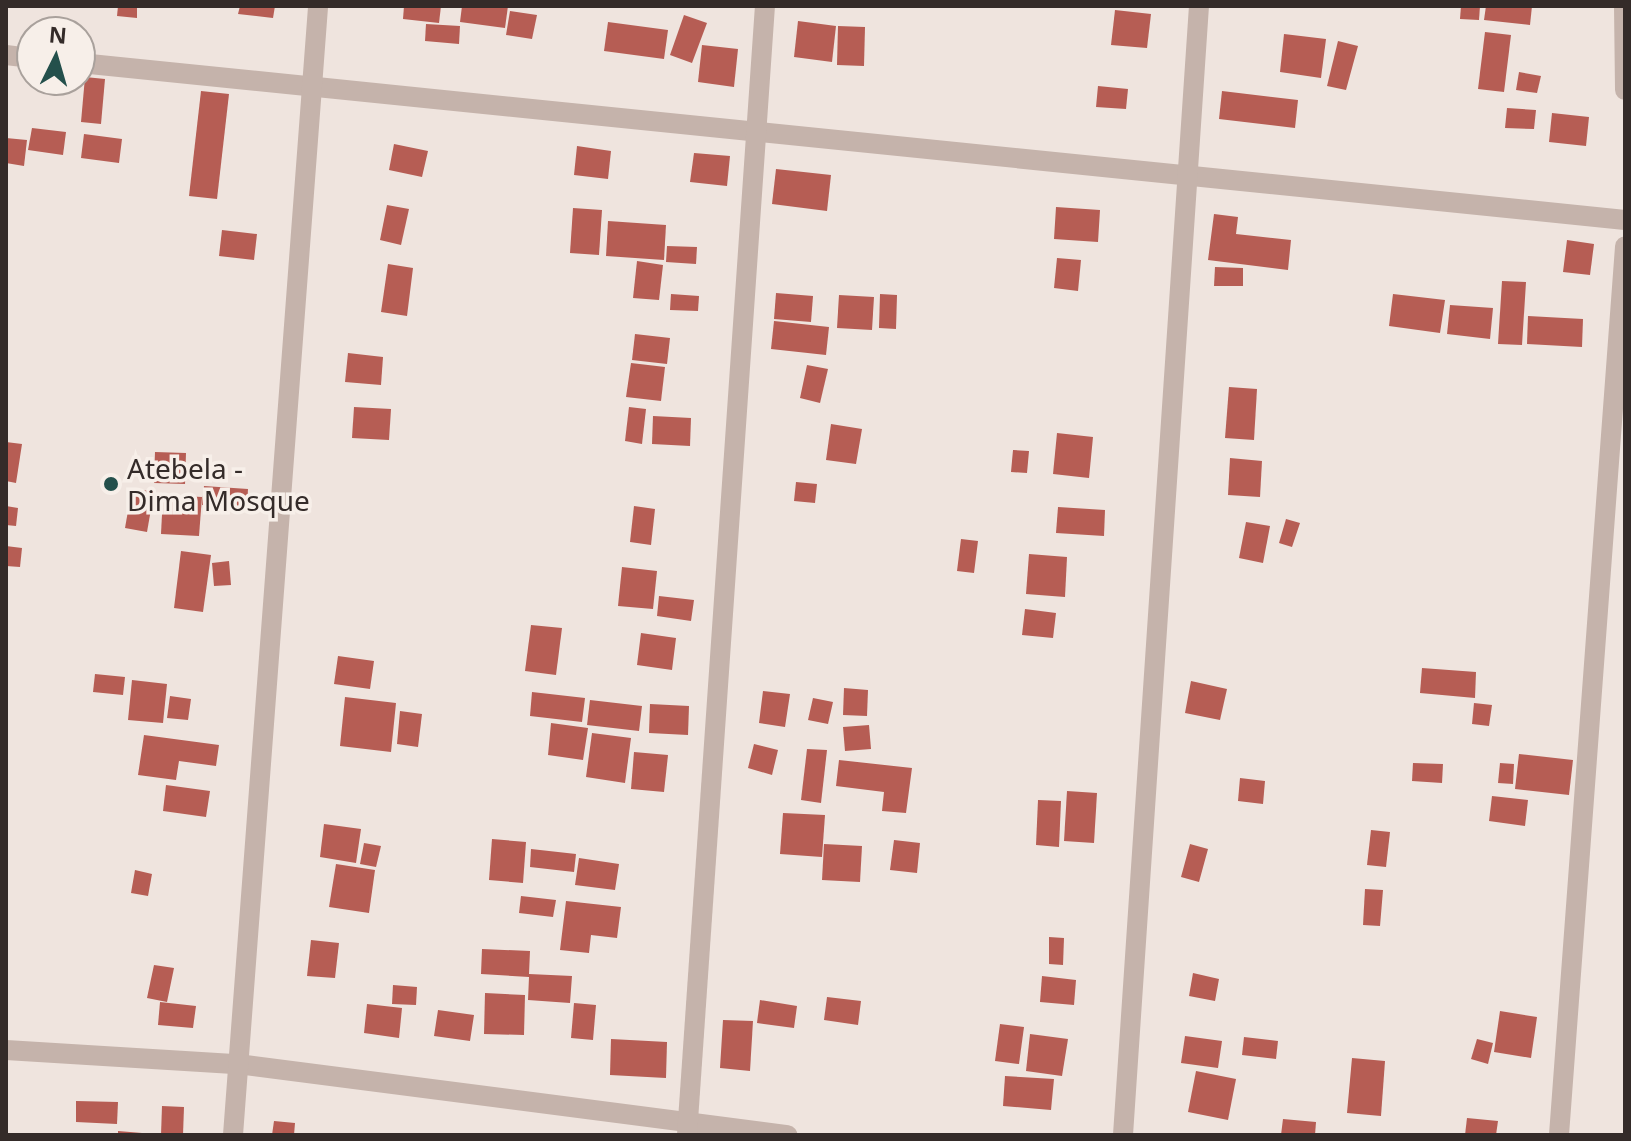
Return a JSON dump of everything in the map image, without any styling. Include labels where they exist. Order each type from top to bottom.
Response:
[{"type":"street","points":[[233,1135],[318,6]]},
{"type":"street","points":[[687,1129],[765,6]]},
{"type":"street","points":[[1123,1135],[1199,6]]},
{"type":"street","points":[[1624,6],[1625,90]]},
{"type":"street","points":[[96,65],[1625,220]]},
{"type":"street","points":[[1559,1135],[1625,246]]},
{"type":"street","points":[[6,1050],[238,1064],[687,1129],[787,1135]]},
{"type":"building","points":[[118,6],[137,6],[137,18],[117,16]]},
{"type":"building","points":[[240,6],[275,6],[273,18],[238,14]]},
{"type":"building","points":[[404,6],[441,6],[439,23],[403,19]]},
{"type":"building","points":[[462,6],[508,6],[505,28],[460,22]]},
{"type":"building","points":[[1461,6],[1480,6],[1479,20],[1460,19]]},
{"type":"building","points":[[1486,6],[1532,6],[1530,25],[1484,20]]},
{"type":"building","points":[[1115,10],[1151,14],[1147,48],[1111,45]]},
{"type":"building","points":[[510,11],[537,15],[532,39],[506,35]]},
{"type":"building","points":[[684,15],[707,23],[692,63],[670,55]]},
{"type":"building","points":[[798,21],[836,26],[832,62],[794,57]]},
{"type":"building","points":[[608,22],[668,30],[664,59],[604,51]]},
{"type":"building","points":[[426,24],[460,26],[459,44],[425,41]]},
{"type":"building","points":[[838,26],[865,27],[864,66],[837,65]]},
{"type":"building","points":[[1485,32],[1511,35],[1504,92],[1478,89]]},
{"type":"building","points":[[1284,34],[1326,39],[1321,78],[1280,72]]},
{"type":"building","points":[[1338,41],[1358,46],[1346,90],[1327,86]]},
{"type":"building","points":[[702,45],[738,49],[734,87],[698,82]]},
{"type":"building","points":[[1519,72],[1541,76],[1537,93],[1516,90]]},
{"type":"building","points":[[96,78],[105,79],[101,124],[81,122],[83,96],[96,96]]},
{"type":"building","points":[[1098,86],[1128,89],[1126,109],[1096,107]]},
{"type":"building","points":[[201,91],[229,94],[217,199],[189,196]]},
{"type":"building","points":[[1222,91],[1298,100],[1295,128],[1219,119]]},
{"type":"building","points":[[1507,108],[1536,110],[1534,129],[1505,128]]},
{"type":"building","points":[[1552,113],[1589,117],[1586,146],[1549,142]]},
{"type":"building","points":[[32,128],[66,132],[63,155],[28,150]]},
{"type":"building","points":[[84,134],[122,139],[119,163],[81,158]]},
{"type":"building","points":[[6,138],[27,140],[24,166],[6,163]]},
{"type":"building","points":[[394,144],[428,151],[422,177],[389,170]]},
{"type":"building","points":[[577,146],[611,151],[608,179],[574,175]]},
{"type":"building","points":[[694,153],[730,156],[727,186],[690,182]]},
{"type":"building","points":[[776,169],[831,175],[827,211],[772,204]]},
{"type":"building","points":[[387,205],[409,209],[401,245],[380,240]]},
{"type":"building","points":[[1056,207],[1100,210],[1098,242],[1054,239]]},
{"type":"building","points":[[573,208],[602,210],[599,255],[570,253]]},
{"type":"building","points":[[1214,214],[1238,217],[1236,234],[1291,240],[1288,270],[1208,260]]},
{"type":"building","points":[[608,221],[666,225],[664,260],[606,256]]},
{"type":"building","points":[[222,230],[257,234],[254,260],[219,256]]},
{"type":"building","points":[[1567,240],[1594,244],[1590,275],[1563,272]]},
{"type":"building","points":[[667,246],[697,247],[696,264],[666,262]]},
{"type":"building","points":[[1057,258],[1081,260],[1078,291],[1054,288]]},
{"type":"building","points":[[637,261],[663,265],[659,300],[633,298]]},
{"type":"building","points":[[388,264],[413,268],[407,316],[381,312]]},
{"type":"building","points":[[1215,267],[1243,268],[1243,286],[1214,286]]},
{"type":"building","points":[[1502,281],[1526,282],[1522,345],[1498,344]]},
{"type":"building","points":[[776,293],[813,296],[811,322],[774,319]]},
{"type":"building","points":[[671,294],[699,296],[698,311],[670,310]]},
{"type":"building","points":[[880,294],[897,295],[896,329],[879,328]]},
{"type":"building","points":[[1393,294],[1445,300],[1440,333],[1389,326]]},
{"type":"building","points":[[839,295],[874,297],[872,330],[837,328]]},
{"type":"building","points":[[1450,305],[1493,308],[1490,339],[1447,334]]},
{"type":"building","points":[[1528,316],[1583,319],[1582,347],[1527,344]]},
{"type":"building","points":[[774,321],[829,327],[826,355],[771,349]]},
{"type":"building","points":[[635,334],[670,338],[667,364],[632,360]]},
{"type":"building","points":[[348,353],[383,357],[381,385],[345,382]]},
{"type":"building","points":[[631,363],[665,367],[661,401],[626,397]]},
{"type":"building","points":[[807,365],[828,369],[820,403],[800,398]]},
{"type":"building","points":[[1229,387],[1257,389],[1254,440],[1225,438]]},
{"type":"building","points":[[354,407],[391,409],[389,440],[352,438]]},
{"type":"building","points":[[629,407],[646,409],[642,444],[625,441]]},
{"type":"building","points":[[653,416],[691,418],[690,446],[652,444]]},
{"type":"building","points":[[831,424],[862,429],[856,464],[826,460]]},
{"type":"building","points":[[1057,433],[1093,437],[1089,478],[1053,474]]},
{"type":"building","points":[[6,442],[22,444],[16,483],[6,481]]},
{"type":"building","points":[[1013,450],[1029,451],[1027,473],[1011,472]]},
{"type":"building","points":[[155,452],[186,453],[185,484],[154,483]]},
{"type":"building","points":[[1230,458],[1262,461],[1260,497],[1228,495]]},
{"type":"building","points":[[796,482],[817,484],[815,503],[794,501]]},
{"type":"building","points":[[204,486],[248,489],[247,508],[202,505]]},
{"type":"building","points":[[132,488],[154,492],[147,532],[125,528]]},
{"type":"building","points":[[163,495],[202,497],[199,536],[161,534]]},
{"type":"building","points":[[6,506],[18,508],[16,526],[6,525]]},
{"type":"building","points":[[634,506],[655,509],[651,545],[630,542]]},
{"type":"building","points":[[1058,507],[1105,510],[1104,536],[1056,533]]},
{"type":"building","points":[[1286,519],[1300,523],[1292,547],[1279,543]]},
{"type":"building","points":[[1246,522],[1270,526],[1263,563],[1239,558]]},
{"type":"building","points":[[961,539],[978,541],[974,573],[957,571]]},
{"type":"building","points":[[6,546],[22,548],[20,567],[6,566]]},
{"type":"building","points":[[181,551],[211,555],[203,612],[174,608]]},
{"type":"building","points":[[1029,554],[1067,557],[1065,597],[1026,594]]},
{"type":"building","points":[[229,561],[231,585],[214,586],[212,563]]},
{"type":"building","points":[[622,567],[657,571],[653,609],[618,606]]},
{"type":"building","points":[[659,596],[694,600],[691,621],[657,616]]},
{"type":"building","points":[[1025,609],[1056,613],[1053,638],[1022,635]]},
{"type":"building","points":[[531,625],[562,628],[556,675],[525,671]]},
{"type":"building","points":[[641,633],[676,638],[672,670],[637,665]]},
{"type":"building","points":[[338,656],[374,661],[370,689],[334,684]]},
{"type":"building","points":[[1422,668],[1476,672],[1475,698],[1420,693]]},
{"type":"building","points":[[95,674],[125,677],[123,695],[93,692]]},
{"type":"building","points":[[132,680],[167,684],[163,723],[128,720]]},
{"type":"building","points":[[1191,681],[1227,689],[1220,720],[1185,713]]},
{"type":"building","points":[[844,688],[868,690],[867,716],[843,715]]},
{"type":"building","points":[[763,691],[790,694],[785,727],[759,723]]},
{"type":"building","points":[[532,692],[585,698],[582,722],[530,716]]},
{"type":"building","points":[[170,696],[191,699],[188,720],[167,718]]},
{"type":"building","points":[[345,697],[396,703],[391,752],[340,746]]},
{"type":"building","points":[[813,698],[833,702],[828,724],[808,720]]},
{"type":"building","points":[[590,700],[642,706],[639,731],[587,725]]},
{"type":"building","points":[[1474,703],[1492,705],[1489,726],[1472,724]]},
{"type":"building","points":[[650,704],[689,706],[688,735],[649,733]]},
{"type":"building","points":[[400,711],[422,714],[418,747],[397,744]]},
{"type":"building","points":[[551,723],[588,728],[583,760],[548,755]]},
{"type":"building","points":[[869,725],[871,749],[845,751],[843,727]]},
{"type":"building","points":[[592,733],[631,738],[625,783],[586,777]]},
{"type":"building","points":[[144,735],[219,745],[216,766],[179,761],[176,780],[138,775]]},
{"type":"building","points":[[754,744],[778,750],[772,775],[748,768]]},
{"type":"building","points":[[807,749],[827,750],[821,803],[801,800]]},
{"type":"building","points":[[634,752],[668,755],[664,792],[631,789]]},
{"type":"building","points":[[1519,754],[1573,760],[1569,795],[1515,789]]},
{"type":"building","points":[[839,760],[912,768],[906,813],[882,811],[884,792],[836,786]]},
{"type":"building","points":[[1413,763],[1443,764],[1442,783],[1412,781]]},
{"type":"building","points":[[1500,763],[1514,764],[1513,784],[1498,783]]},
{"type":"building","points":[[1240,778],[1265,781],[1263,804],[1238,801]]},
{"type":"building","points":[[166,785],[210,791],[206,817],[163,811]]},
{"type":"building","points":[[1067,791],[1097,793],[1094,843],[1064,841]]},
{"type":"building","points":[[1492,796],[1528,800],[1525,826],[1489,821]]},
{"type":"building","points":[[1038,800],[1061,801],[1059,847],[1036,845]]},
{"type":"building","points":[[783,813],[825,815],[822,857],[780,854]]},
{"type":"building","points":[[324,824],[361,829],[356,863],[320,857]]},
{"type":"building","points":[[1371,830],[1390,832],[1386,867],[1367,865]]},
{"type":"building","points":[[492,839],[526,842],[523,883],[489,880]]},
{"type":"building","points":[[894,840],[920,843],[917,873],[890,870]]},
{"type":"building","points":[[364,843],[381,846],[376,867],[360,864]]},
{"type":"building","points":[[824,844],[862,846],[860,882],[822,880]]},
{"type":"building","points":[[1190,844],[1208,849],[1199,882],[1181,877]]},
{"type":"building","points":[[531,849],[576,854],[574,872],[530,867]]},
{"type":"building","points":[[579,858],[619,864],[615,890],[575,885]]},
{"type":"building","points":[[336,864],[375,870],[369,913],[329,907]]},
{"type":"building","points":[[135,870],[152,874],[148,896],[131,893]]},
{"type":"building","points":[[1365,889],[1383,890],[1380,926],[1363,925]]},
{"type":"building","points":[[521,896],[556,900],[553,917],[519,913]]},
{"type":"building","points":[[566,901],[621,907],[617,938],[591,935],[589,953],[560,950]]},
{"type":"building","points":[[1049,937],[1064,938],[1063,965],[1049,964]]},
{"type":"building","points":[[311,940],[339,943],[335,978],[307,976]]},
{"type":"building","points":[[482,949],[530,951],[529,974],[572,976],[570,1003],[528,1000],[529,977],[481,974]]},
{"type":"building","points":[[154,965],[174,968],[167,1002],[147,998]]},
{"type":"building","points":[[1193,973],[1219,979],[1215,1001],[1189,996]]},
{"type":"building","points":[[1042,976],[1076,980],[1074,1005],[1040,1002]]},
{"type":"building","points":[[393,985],[417,987],[416,1005],[392,1004]]},
{"type":"building","points":[[485,993],[525,995],[524,1035],[484,1034]]},
{"type":"building","points":[[827,997],[861,1001],[858,1025],[824,1020]]},
{"type":"building","points":[[760,1000],[797,1006],[794,1028],[757,1023]]},
{"type":"building","points":[[160,1002],[196,1006],[193,1028],[158,1025]]},
{"type":"building","points":[[574,1003],[596,1005],[593,1040],[571,1038]]},
{"type":"building","points":[[367,1004],[402,1008],[399,1038],[364,1033]]},
{"type":"building","points":[[438,1010],[474,1015],[470,1041],[434,1036]]},
{"type":"building","points":[[1500,1011],[1537,1017],[1531,1058],[1494,1052]]},
{"type":"building","points":[[723,1020],[753,1021],[750,1071],[720,1068]]},
{"type":"building","points":[[1000,1024],[1024,1027],[1019,1064],[995,1061]]},
{"type":"building","points":[[1030,1034],[1068,1039],[1062,1076],[1026,1071]]},
{"type":"building","points":[[1185,1036],[1222,1041],[1218,1068],[1181,1063]]},
{"type":"building","points":[[1244,1037],[1278,1041],[1276,1059],[1242,1055]]},
{"type":"building","points":[[611,1039],[667,1042],[666,1078],[610,1075]]},
{"type":"building","points":[[1477,1039],[1493,1043],[1488,1064],[1471,1059]]},
{"type":"building","points":[[1352,1058],[1385,1061],[1381,1116],[1347,1113]]},
{"type":"building","points":[[1196,1071],[1236,1079],[1228,1120],[1188,1112]]},
{"type":"building","points":[[1005,1076],[1054,1079],[1051,1110],[1003,1106]]},
{"type":"building","points":[[76,1101],[118,1102],[117,1124],[76,1122]]},
{"type":"building","points":[[162,1106],[184,1107],[183,1135],[161,1135]]},
{"type":"building","points":[[1467,1118],[1498,1121],[1496,1135],[1465,1135]]},
{"type":"building","points":[[1283,1119],[1316,1122],[1315,1135],[1281,1135]]},
{"type":"building","points":[[274,1121],[295,1123],[294,1135],[272,1135]]},
{"type":"building","points":[[118,1131],[142,1133],[118,1135]]},
{"type":"place","name":"Atebela - Dima Mosque","points":[[111,484]]}]
